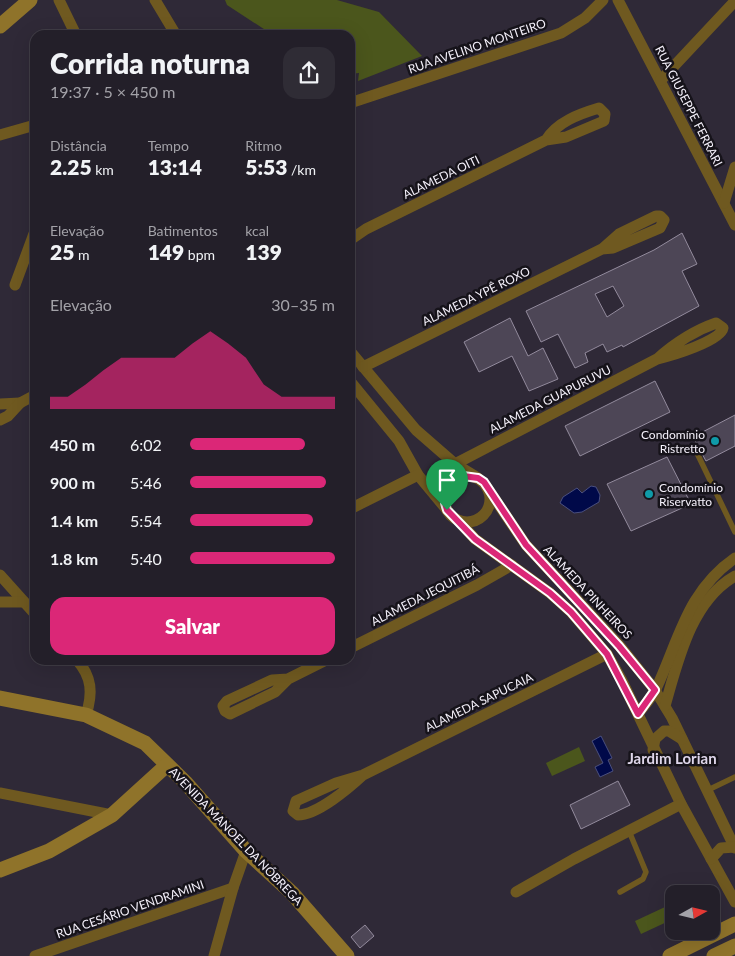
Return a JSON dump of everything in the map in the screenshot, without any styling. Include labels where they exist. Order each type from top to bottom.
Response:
[{"type":"main road","points":[[0,26],[30,0]]},
{"type":"main road","name":"AVENIDA MANOEL DA NÓBREGA","points":[[0,698],[86,715],[145,743],[167,764],[246,851],[292,893],[347,956]]},
{"type":"main road","points":[[0,870],[49,851],[112,815],[167,764]]},
{"type":"main road","points":[[670,956],[735,924]]},
{"type":"main road","points":[[714,956],[735,946]]},
{"type":"street","points":[[59,0],[74,30]]},
{"type":"street","points":[[154,0],[173,30]]},
{"type":"street","name":"RUA AVELINO MONTEIRO","points":[[355,101],[561,32],[585,18],[603,0]]},
{"type":"street","name":"RUA GIUSEPPE FERRARI","points":[[618,0],[735,225]]},
{"type":"street","points":[[661,80],[735,1]]},
{"type":"street","name":"ALAMEDA OITI","points":[[355,237],[366,229],[546,140],[566,137],[604,121],[605,114],[598,108],[584,113],[554,128],[546,140]]},
{"type":"street","points":[[0,135],[30,126]]},
{"type":"street","points":[[724,203],[735,167]]},
{"type":"street","name":"ALAMEDA YPÊ ROXO","points":[[363,367],[602,249],[619,234],[649,219],[660,216],[664,220],[660,228],[613,248],[602,249]]},
{"type":"street","points":[[16,285],[30,245]]},
{"type":"street","name":"ALAMEDA GUAPURUVU","points":[[455,464],[657,359],[678,341],[699,330],[716,323],[723,328],[718,336],[676,355],[657,359]]},
{"type":"street","points":[[355,357],[416,430],[455,464],[478,478],[488,489],[490,496],[486,512],[474,521],[458,520]]},
{"type":"street","points":[[355,387],[399,441],[418,476],[447,510],[475,539],[550,593],[571,612],[607,654],[638,714],[653,750],[735,902]]},
{"type":"street","points":[[0,420],[8,416],[20,403],[30,398]]},
{"type":"street","points":[[0,404],[20,403]]},
{"type":"street","points":[[355,507],[418,476]]},
{"type":"street","points":[[447,510],[445,496],[451,483],[463,476],[478,478]]},
{"type":"street","name":"ALAMEDA PINHEIROS","points":[[488,489],[526,545],[619,646],[655,690],[683,740],[735,848]]},
{"type":"street","points":[[638,714],[655,690],[689,610],[714,576],[735,558]]},
{"type":"street","name":"ALAMEDA JEQUITIBÁ","points":[[355,646],[478,585],[512,565]]},
{"type":"street","points":[[665,706],[680,658],[695,623],[714,593],[733,577],[725,565]]},
{"type":"street","points":[[0,575],[30,609]]},
{"type":"street","points":[[0,602],[24,602]]},
{"type":"street","name":"ALAMEDA SAPUCAIA","points":[[363,775],[342,795],[305,814],[298,815],[293,811],[296,801],[336,783],[363,775],[607,654]]},
{"type":"street","points":[[80,665],[91,681],[91,700],[86,715]]},
{"type":"street","points":[[288,679],[272,680],[227,701],[223,706],[225,711],[230,714],[275,692],[288,679],[316,665]]},
{"type":"street","points":[[653,750],[655,739],[664,731],[669,731],[683,740]]},
{"type":"street","points":[[0,793],[112,815]]},
{"type":"street","points":[[516,892],[681,804]]},
{"type":"street","points":[[712,859],[721,848],[735,848]]},
{"type":"street","points":[[214,956],[233,888],[246,851]]},
{"type":"street","name":"RUA CESÁRIO VENDRAMINI","points":[[35,956],[233,888]]},
{"type":"lane","points":[[696,451],[735,532]]},
{"type":"lane","points":[[708,790],[735,777]]},
{"type":"lane","points":[[620,892],[643,879],[646,872],[629,831]]},
{"type":"green space","points":[[225,0],[337,0],[379,12],[422,56],[358,81],[359,73],[355,73],[355,30],[265,30],[227,5]]},
{"type":"green space","points":[[579,747],[585,761],[552,776],[546,763]]},
{"type":"green space","points":[[665,907],[665,923],[641,934],[635,921]]},
{"type":"shaded area","points":[[591,486],[596,487],[600,495],[599,502],[582,512],[574,513],[560,503],[563,497],[577,488],[582,493]]},
{"type":"shaded area","points":[[601,736],[612,758],[608,760],[613,771],[600,777],[595,767],[603,763],[592,741]]},
{"type":"building","points":[[682,233],[697,264],[682,271],[699,306],[623,347],[622,345],[607,352],[603,344],[585,353],[588,362],[575,368],[558,334],[541,342],[526,311],[654,250]],"holes":[[[613,286],[624,306],[607,317],[595,294]]]},
{"type":"building","points":[[510,318],[528,356],[543,348],[558,379],[529,391],[512,356],[479,372],[464,342]]},
{"type":"building","points":[[655,381],[670,412],[580,456],[565,426]]},
{"type":"building","name":"Condomínio Ristretto","points":[[735,415],[735,446],[706,461],[693,437]]},
{"type":"building","name":"Condomínio Riservatto","points":[[667,457],[691,504],[631,531],[607,484]]},
{"type":"building","points":[[618,781],[630,805],[581,829],[570,805]]},
{"type":"building","points":[[365,925],[374,936],[360,948],[351,937]]},
{"type":"place","name":"Condomínio Ristretto","points":[[715,441]]},
{"type":"place","name":"Condomínio Riservatto","points":[[649,494]]},
{"type":"district","name":"Jardim Lorian","points":[[672,758]]},
{"type":"route","points":[[471,476],[484,482],[526,545],[636,665],[655,690],[638,714],[607,654],[571,612],[550,593],[475,539],[447,510],[445,496],[447,489],[457,478],[471,476]]}]
